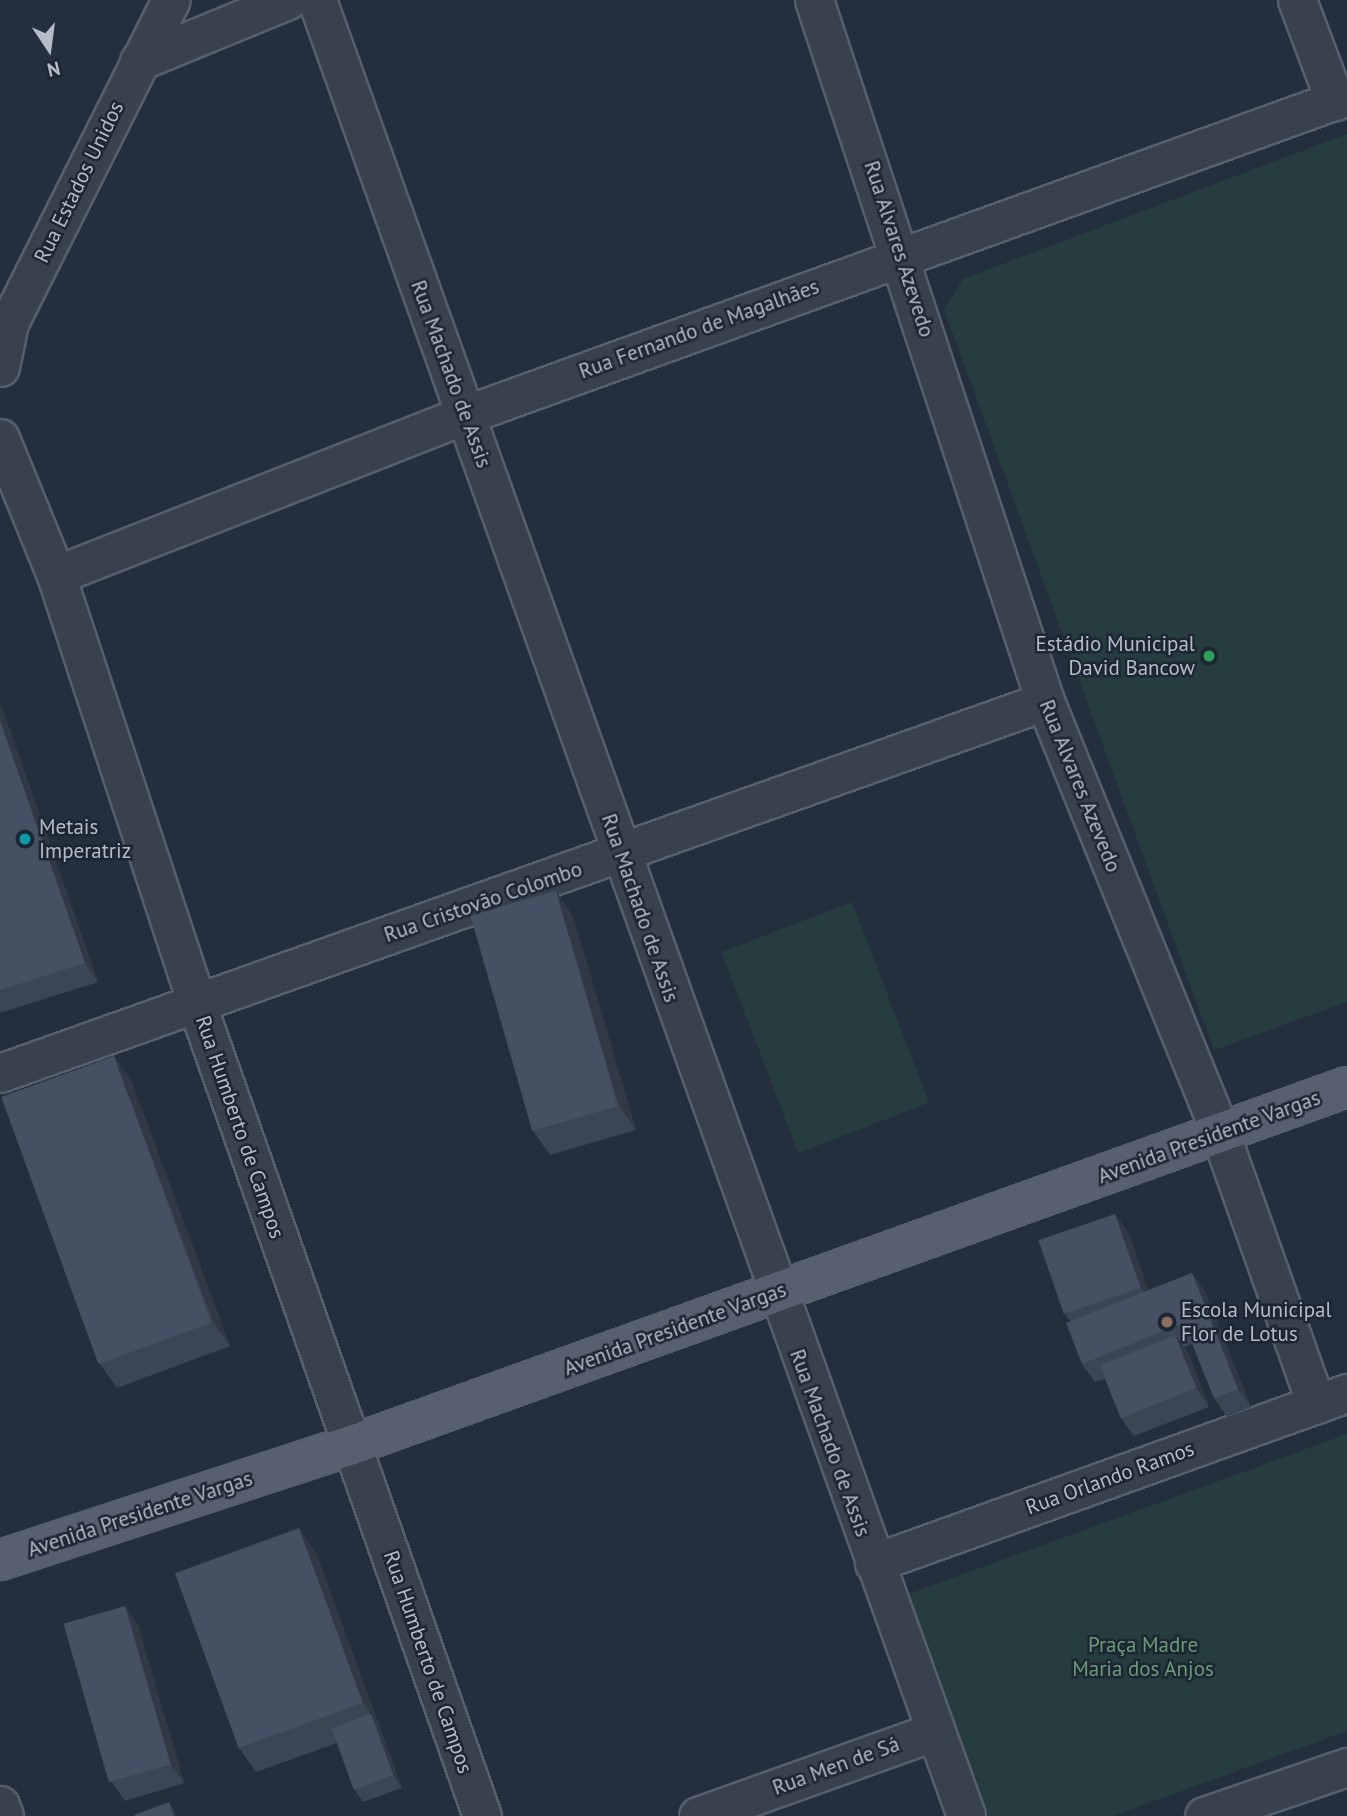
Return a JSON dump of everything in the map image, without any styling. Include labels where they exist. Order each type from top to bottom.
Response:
[{"type":"main road","name":"Avenida Presidente Vargas","points":[[0,1560],[352,1444],[1347,1087]]},
{"type":"street","name":"Rua Estados Unidos","points":[[0,368],[9,323],[171,0]]},
{"type":"street","points":[[139,61],[288,0]]},
{"type":"street","name":"Rua Machado de Assis","points":[[317,0],[776,1293],[966,1816]]},
{"type":"street","name":"Rua Alvares Azevedo","points":[[814,0],[902,255],[1045,701],[1220,1133],[1332,1399]]},
{"type":"street","points":[[1297,0],[1341,98]]},
{"type":"street","name":"Rua Fernando de Magalhães","points":[[56,575],[466,415],[1341,98]]},
{"type":"street","name":"Rua Humberto de Campos","points":[[0,438],[56,575],[196,1002],[482,1816]]},
{"type":"street","name":"Rua Cristovão Colombo","points":[[0,1073],[1045,701]]},
{"type":"street","name":"Rua Orlando Ramos","points":[[874,1563],[1332,1399]]},
{"type":"street","name":"Rua Men de Sá","points":[[698,1816],[935,1731]]},
{"type":"street","points":[[1204,1816],[1347,1767]]},
{"type":"street","points":[[0,1805],[4,1816]]},
{"type":"green space","name":"Estádio Municipal David Bancow","points":[[1347,134],[1347,1002],[1214,1050],[944,309],[963,279]]},
{"type":"green space","points":[[852,902],[929,1103],[798,1153],[721,952]]},
{"type":"green space","name":"Praça Madre Maria dos Anjos","points":[[1347,1434],[1347,1731],[1113,1816],[987,1816],[906,1595]]},
{"type":"building","name":"Metais Imperatriz","points":[[0,721],[85,963],[0,990]]},
{"type":"building","points":[[556,891],[618,1106],[532,1131],[470,916]]},
{"type":"building","points":[[114,1056],[211,1323],[98,1364],[1,1097]]},
{"type":"building","points":[[1115,1214],[1140,1288],[1064,1314],[1038,1240]]},
{"type":"building","points":[[1192,1273],[1238,1389],[1214,1398],[1184,1323],[1082,1364],[1066,1323]]},
{"type":"building","points":[[1175,1335],[1196,1388],[1121,1418],[1100,1365]]},
{"type":"building","points":[[299,1528],[363,1703],[239,1748],[175,1573]]},
{"type":"building","points":[[125,1606],[170,1765],[109,1782],[63,1624]]},
{"type":"building","points":[[371,1714],[393,1775],[354,1789],[332,1728]]},
{"type":"building","points":[[169,1802],[174,1816],[134,1815]]},
{"type":"place","name":"Estádio Municipal David Bancow","points":[[1209,656]]},
{"type":"place","name":"Metais Imperatriz","points":[[25,839]]},
{"type":"place","name":"Escola Municipal Flor de Lotus","points":[[1167,1322]]}]
